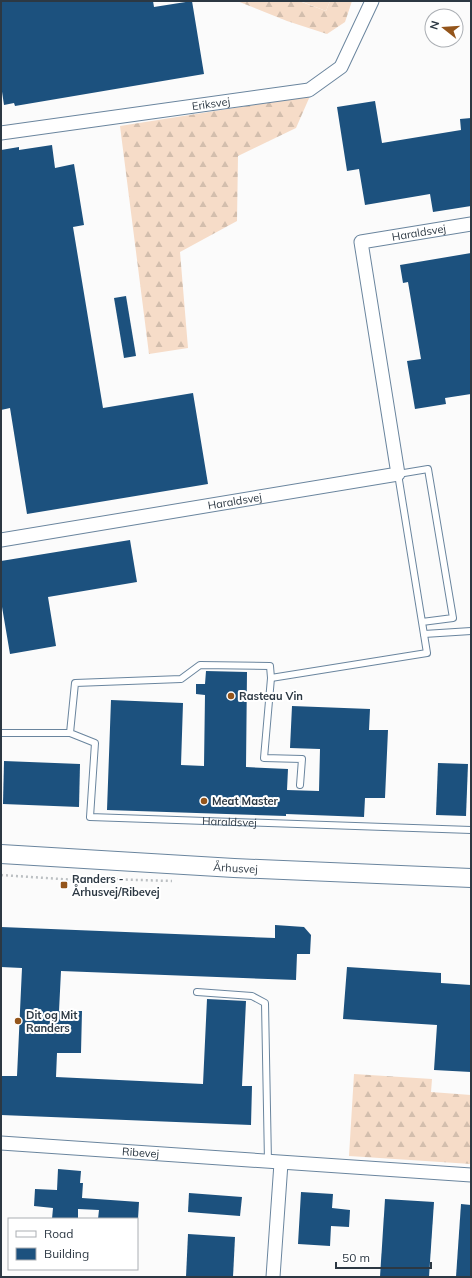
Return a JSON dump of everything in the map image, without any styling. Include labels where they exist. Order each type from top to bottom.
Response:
[{"type":"main road","name":"Århusvej","points":[[1,854],[242,868],[471,878]]},
{"type":"street","name":"Eriksvej","points":[[1,133],[309,90],[341,67],[372,1]]},
{"type":"street","name":"Haraldsvej","points":[[1,540],[398,474],[361,242],[471,224]]},
{"type":"street","name":"Ribevej","points":[[1,1143],[471,1175]]},
{"type":"street","points":[[272,1277],[274,1162]]},
{"type":"lane","name":"Haraldsvej","points":[[271,678],[427,653],[398,474],[428,469],[453,618],[422,622]]},
{"type":"lane","points":[[424,634],[471,631]]},
{"type":"lane","points":[[70,733],[75,683],[182,679],[200,665],[270,666],[271,678],[264,758],[302,759],[300,785]]},
{"type":"lane","name":"Haraldsvej","points":[[1,733],[70,733],[95,743],[90,817],[471,830]]},
{"type":"lane","points":[[197,992],[252,996],[265,1003],[274,1162]]},
{"type":"path","points":[[1,875],[76,880],[106,879],[177,881]]},
{"type":"green space","points":[[237,1],[299,1],[326,11],[330,1],[352,1],[345,22],[327,34],[287,21]]},
{"type":"green space","points":[[300,1],[330,1],[326,11]]},
{"type":"green space","points":[[310,96],[296,128],[238,156],[237,221],[180,252],[188,348],[149,354],[120,126]]},
{"type":"green space","points":[[354,1074],[432,1079],[431,1092],[471,1095],[471,1164],[349,1156]]},
{"type":"building","points":[[1,1],[153,1],[154,7],[192,1],[204,74],[15,106],[14,103],[4,105],[1,85]]},
{"type":"building","points":[[375,101],[382,143],[461,130],[460,119],[471,118],[471,206],[433,212],[430,194],[365,205],[359,169],[347,171],[337,107]]},
{"type":"building","points":[[52,145],[55,168],[74,164],[84,225],[73,227],[103,408],[193,393],[208,484],[27,514],[10,408],[1,410],[1,150],[19,147],[19,150]]},
{"type":"building","points":[[471,253],[471,394],[445,398],[446,404],[415,409],[407,361],[421,359],[408,282],[403,283],[400,265]]},
{"type":"building","points":[[126,296],[136,356],[124,358],[114,298]]},
{"type":"building","points":[[130,540],[137,582],[48,597],[56,646],[10,654],[1,601],[1,561]]},
{"type":"building","points":[[206,671],[247,672],[246,767],[288,769],[287,790],[319,791],[320,749],[290,748],[292,706],[370,709],[369,730],[388,730],[385,798],[365,798],[364,817],[107,810],[111,700],[183,703],[181,765],[204,766],[205,695],[196,694],[196,684],[205,684]]},
{"type":"building","points":[[4,761],[80,764],[79,807],[3,804]]},
{"type":"building","points":[[438,763],[468,764],[466,816],[436,815]]},
{"type":"building","points":[[275,925],[304,927],[311,935],[310,954],[297,954],[296,980],[61,971],[59,1011],[82,1011],[81,1053],[57,1053],[56,1077],[203,1084],[207,999],[246,1001],[242,1086],[252,1086],[251,1125],[1,1115],[1,1076],[17,1076],[22,968],[1,967],[1,927],[275,938]]},
{"type":"building","points":[[347,967],[441,973],[441,983],[471,985],[471,1072],[434,1070],[437,1025],[343,1019]]},
{"type":"building","points":[[58,1169],[81,1171],[80,1183],[83,1183],[82,1198],[139,1202],[138,1219],[98,1218],[99,1210],[78,1209],[78,1218],[52,1218],[53,1208],[34,1206],[35,1189],[57,1190]]},
{"type":"building","points":[[301,1192],[333,1194],[332,1208],[350,1210],[349,1227],[331,1226],[330,1246],[298,1244]]},
{"type":"building","points":[[189,1193],[242,1197],[240,1216],[188,1212]]},
{"type":"building","points":[[385,1199],[434,1202],[429,1277],[380,1277]]},
{"type":"building","points":[[461,1204],[471,1205],[471,1277],[456,1277]]},
{"type":"building","points":[[188,1234],[235,1237],[233,1277],[186,1277]]},
{"type":"place","name":"Rasteau Vin","points":[[231,696]]},
{"type":"place","name":"Meat Master","points":[[204,801]]},
{"type":"place","name":"Randers - Århusvej/Ribevej","points":[[64,885]]},
{"type":"place","name":"Dit og Mit Randers","points":[[18,1021]]}]
